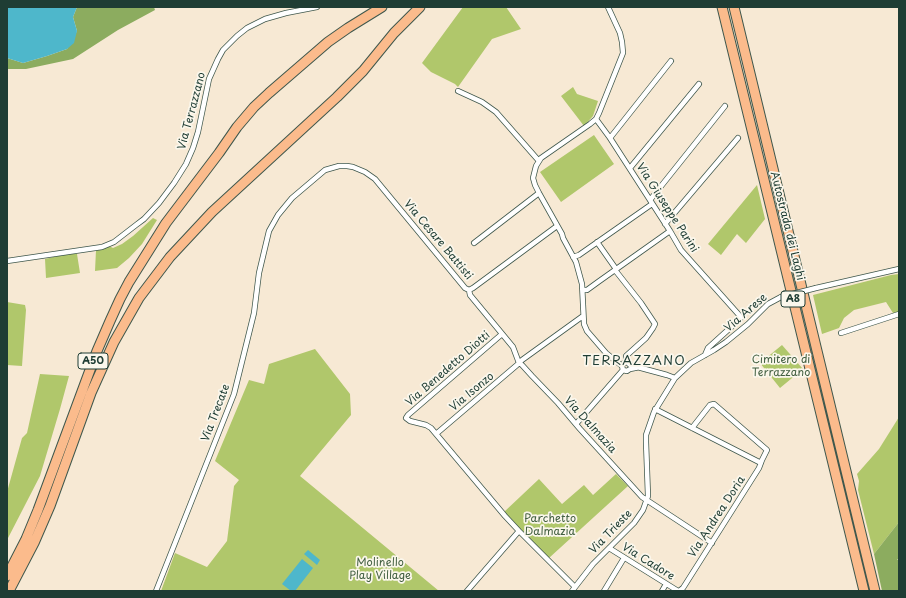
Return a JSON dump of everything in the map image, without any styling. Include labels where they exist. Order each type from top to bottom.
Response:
[{"type":"highway","name":"A50","points":[[7,576],[26,539],[38,510],[97,351],[120,299],[166,223],[246,115],[328,42],[382,7]]},
{"type":"highway","name":"A50","points":[[9,591],[32,549],[50,506],[94,386],[114,342],[139,298],[170,258],[212,212],[342,92],[405,21],[420,7]]},
{"type":"highway","name":"A8","points":[[718,7],[728,33]]},
{"type":"highway","name":"Autostrada dei Laghi","points":[[722,7],[864,591]]},
{"type":"highway","name":"Autostrada dei Laghi","points":[[734,7],[875,591]]},
{"type":"street","name":"Via Terrazzano","points":[[7,261],[102,246],[114,242],[136,226],[159,203],[186,164],[197,136],[209,79],[223,50],[247,28],[264,19],[317,7]]},
{"type":"street","points":[[608,7],[620,33],[622,53],[596,119],[538,161],[533,178],[539,193],[573,257],[583,290],[584,326],[587,331],[606,353],[624,365],[640,367],[675,378]]},
{"type":"street","points":[[610,138],[671,61]]},
{"type":"street","points":[[630,168],[699,84]]},
{"type":"street","points":[[458,91],[486,105],[496,112],[538,161]]},
{"type":"street","points":[[573,257],[597,242],[651,202],[725,106]]},
{"type":"street","name":"Via Giuseppe Parini","points":[[596,119],[630,168],[681,250],[741,318],[708,348],[705,355]]},
{"type":"street","points":[[665,224],[738,138]]},
{"type":"street","name":"Via Cesare Battisti","points":[[268,234],[284,207],[292,198],[323,172],[339,166],[353,167],[365,172],[375,179],[465,288],[469,290],[557,226]]},
{"type":"street","points":[[474,243],[539,193]]},
{"type":"street","points":[[583,290],[588,290],[670,231]]},
{"type":"street","name":"Via Trecate","points":[[156,591],[234,394],[254,313],[258,278],[268,234]]},
{"type":"street","points":[[576,424],[624,365],[626,356],[648,335],[655,326],[655,322],[597,242]]},
{"type":"street","name":"Via Arese","points":[[655,409],[675,378],[691,363],[726,342],[748,324],[768,304],[781,297],[899,269]]},
{"type":"street","points":[[469,290],[470,295],[513,347],[519,363]]},
{"type":"street","points":[[841,333],[899,314]]},
{"type":"street","name":"Via Isonzo","points":[[436,434],[528,355],[584,316]]},
{"type":"street","name":"Via Benedetto Diotti","points":[[436,434],[428,426],[410,421],[406,418],[502,334]]},
{"type":"street","name":"Via Dalmazia","points":[[519,363],[560,405],[642,497],[712,543]]},
{"type":"street","name":"Via Andrea Doria","points":[[679,591],[712,543],[759,468],[767,450],[714,404],[710,405],[692,428]]},
{"type":"street","points":[[648,500],[646,436],[655,409],[761,463]]},
{"type":"street","points":[[436,434],[519,531],[573,589]]},
{"type":"street","name":"Via Trieste","points":[[573,589],[592,564],[634,523],[648,500]]},
{"type":"street","points":[[467,591],[519,531]]},
{"type":"street","name":"Via Cadore","points":[[609,548],[679,591]]},
{"type":"street","points":[[604,591],[624,558]]},
{"type":"street","points":[[662,591],[666,584]]},
{"type":"green space","points":[[77,7],[154,7],[155,10],[118,30],[73,59],[26,69],[7,69],[7,58],[23,63],[67,49],[77,31],[73,17]]},
{"type":"green space","points":[[463,7],[506,7],[521,29],[492,39],[458,87],[431,72],[422,63]]},
{"type":"green space","points":[[573,87],[577,94],[598,101],[593,116],[584,126],[561,96]]},
{"type":"green space","points":[[594,135],[614,164],[561,202],[540,172]]},
{"type":"green space","points":[[757,185],[765,219],[746,243],[737,234],[721,255],[708,244]]},
{"type":"green space","points":[[153,218],[157,220],[142,244],[129,258],[117,268],[95,271],[96,250],[109,246],[113,248],[122,244]]},
{"type":"green space","points":[[66,254],[77,254],[80,273],[46,278],[45,259]]},
{"type":"green space","points":[[899,274],[899,312],[893,313],[886,302],[854,310],[844,318],[839,328],[822,334],[813,295]]},
{"type":"green space","points":[[7,302],[25,305],[26,310],[22,366],[7,365]]},
{"type":"green space","name":"Cimitero di Terrazzano","points":[[782,345],[803,369],[780,388],[760,363]]},
{"type":"green space","name":"Molinello Play Village","points":[[315,349],[350,394],[351,415],[300,476],[439,591],[161,591],[175,553],[207,567],[227,541],[234,486],[239,480],[215,461],[249,380],[264,384],[269,364]]},
{"type":"green space","points":[[40,374],[69,376],[40,476],[7,540],[7,492],[22,438],[27,433]]},
{"type":"green space","points":[[899,417],[899,522],[874,554],[858,490],[859,481],[857,474],[879,449]]},
{"type":"green space","name":"Parchetto Dalmazia","points":[[616,474],[628,486],[549,558],[504,512],[539,479],[562,504],[584,485],[593,495]]},
{"type":"green space","points":[[899,522],[899,558],[897,560],[899,560],[899,591],[882,591],[874,554]]},
{"type":"water","points":[[7,7],[77,7],[73,17],[77,31],[74,43],[67,49],[23,63],[7,58]]},
{"type":"water","points":[[308,550],[320,560],[317,565],[304,554]]},
{"type":"water","points":[[302,559],[313,568],[295,591],[291,591],[282,584]]},
{"type":"district","name":"TERRAZZANO","points":[[634,361]]}]
